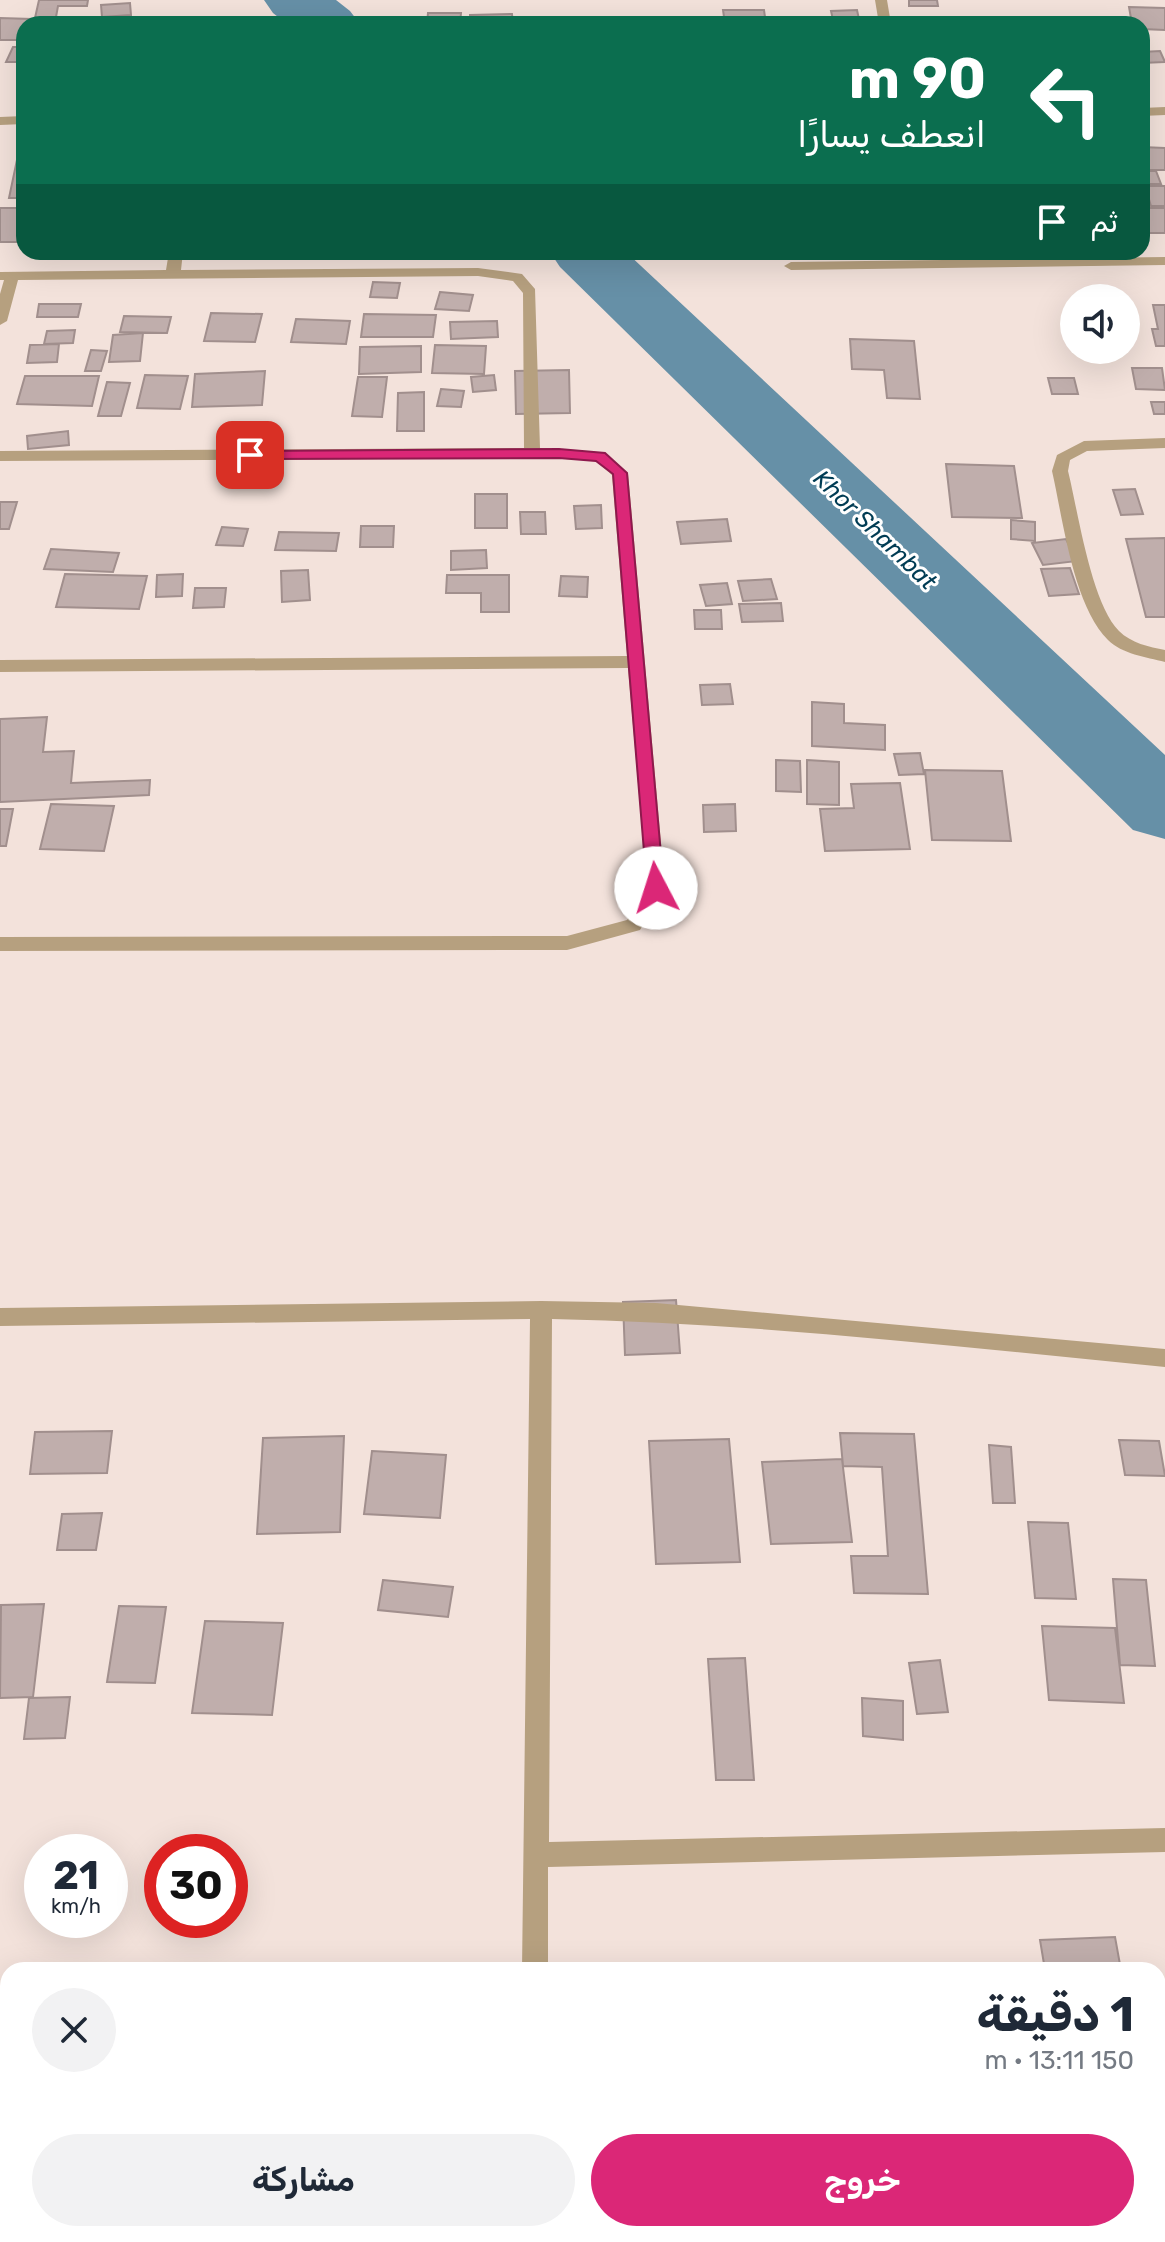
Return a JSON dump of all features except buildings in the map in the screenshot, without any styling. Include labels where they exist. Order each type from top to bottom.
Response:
[{"type":"street","points":[[173,273],[175,260]]},
{"type":"street","points":[[791,266],[1165,261]]},
{"type":"street","points":[[0,321],[6,276],[478,272],[517,277],[526,283],[530,292],[532,453]]},
{"type":"street","points":[[1165,443],[1084,446],[1063,458],[1060,471],[1097,614],[1114,636],[1137,649],[1165,656]]},
{"type":"street","points":[[0,456],[532,453],[600,457],[620,473],[656,888],[633,925],[567,943],[0,944]]},
{"type":"street","points":[[0,666],[635,662]]},
{"type":"street","points":[[535,1962],[541,1310]]},
{"type":"street","points":[[0,1317],[541,1310],[656,1312],[1165,1358]]},
{"type":"street","points":[[535,1855],[1165,1840]]},
{"type":"waterway","name":"Khor Shambat","points":[[295,0],[317,16]]},
{"type":"waterway","name":"Khor Shambat","points":[[593,260],[1165,807]]},
{"type":"route","points":[[250,455],[559,453],[600,457],[620,473],[656,888]]}]
